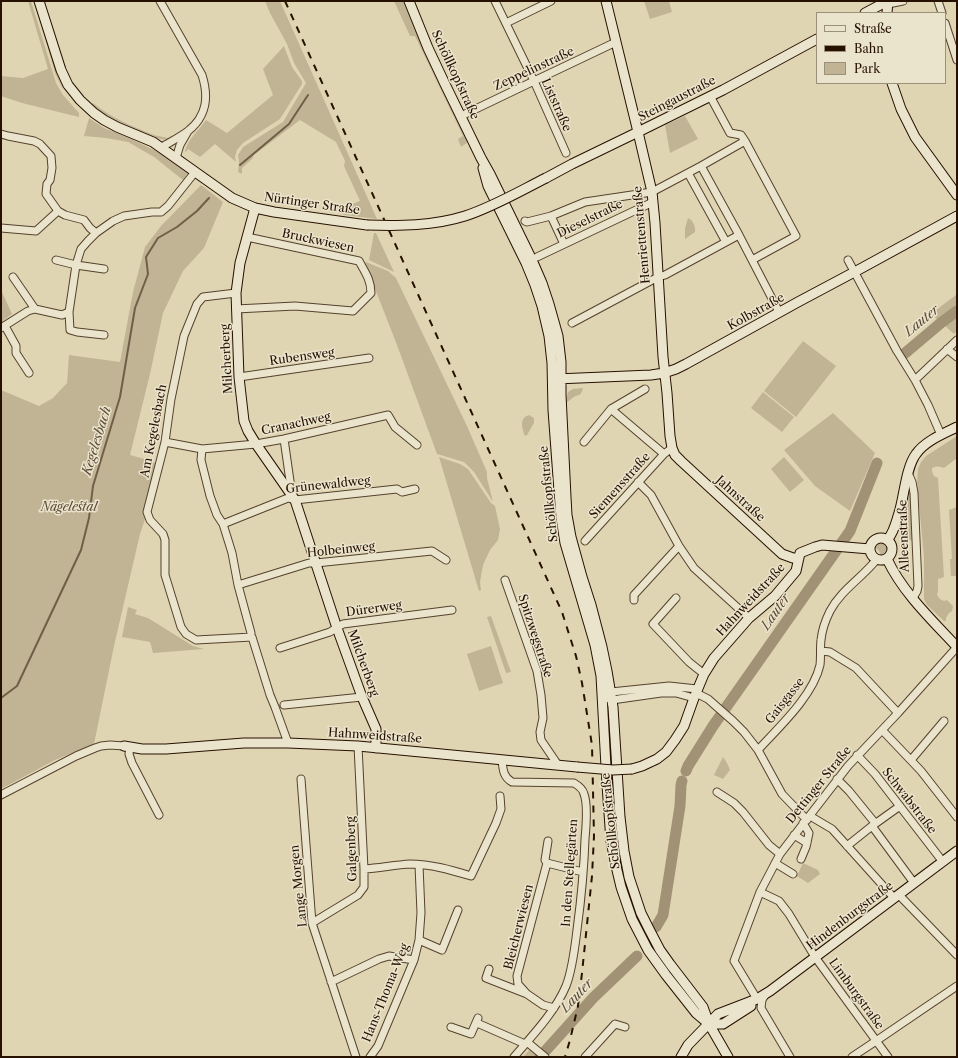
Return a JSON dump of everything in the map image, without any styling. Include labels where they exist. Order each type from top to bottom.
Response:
[{"type":"street","points":[[160,1],[199,69],[205,83],[207,96],[203,112],[198,121],[188,131],[162,147]]},
{"type":"street","name":"Schöllkopfstraße","points":[[409,1],[428,48],[481,158],[488,186],[526,263],[542,306],[549,336],[552,363],[557,379],[552,410],[561,518],[565,543],[598,657],[601,676],[608,696],[616,747],[620,817],[624,851],[631,883],[641,913],[652,934],[670,964],[703,1007],[709,1024],[728,1057]]},
{"type":"street","name":"Liststraße","points":[[495,1],[534,80],[566,153]]},
{"type":"street","points":[[506,23],[551,1]]},
{"type":"street","name":"Henriettenstraße","points":[[606,1],[652,192],[664,373],[672,448]]},
{"type":"street","points":[[867,12],[882,4],[888,6],[903,1]]},
{"type":"street","points":[[938,1],[942,12]]},
{"type":"street","name":"Nürtinger Straße","points":[[41,3],[61,70],[68,85],[80,100],[104,120],[162,147],[232,198],[255,208],[274,212],[367,224],[396,226],[414,225],[465,216],[546,178]]},
{"type":"street","points":[[946,26],[957,60]]},
{"type":"street","name":"Steingaustraße","points":[[546,178],[710,96],[816,40]]},
{"type":"street","name":"Zeppelinstraße","points":[[461,116],[616,42]]},
{"type":"street","points":[[892,84],[901,110],[915,137],[957,195]]},
{"type":"street","points":[[710,96],[730,132],[741,135],[745,141],[796,236],[752,260]]},
{"type":"street","points":[[176,158],[180,145],[188,131]]},
{"type":"street","points":[[1,134],[34,141],[40,144],[51,156],[52,168],[50,180],[47,184],[46,194],[58,211],[65,215],[84,220],[96,233]]},
{"type":"street","points":[[525,221],[527,222],[551,216],[585,202],[652,192],[745,141]]},
{"type":"street","points":[[701,166],[779,312]]},
{"type":"street","points":[[104,335],[70,330],[69,312],[76,265],[81,249],[96,233],[113,221],[124,216],[161,212],[168,206],[195,172]]},
{"type":"street","points":[[688,173],[726,242]]},
{"type":"street","name":"Dieselstraße","points":[[537,258],[653,202]]},
{"type":"street","name":"Milcherberg","points":[[255,208],[240,263],[236,293],[238,377],[244,421],[248,431],[293,499]]},
{"type":"street","points":[[1,228],[36,231],[58,211]]},
{"type":"street","points":[[551,216],[564,244]]},
{"type":"street","name":"Kolbstraße","points":[[557,379],[651,375],[676,369],[957,216]]},
{"type":"street","points":[[572,323],[739,235]]},
{"type":"street","name":"Bruckwiesen","points":[[236,309],[295,306],[353,311],[371,293],[371,284],[359,261],[247,237]]},
{"type":"street","points":[[56,260],[76,265],[104,269]]},
{"type":"street","points":[[848,260],[897,351],[915,380],[941,435]]},
{"type":"street","points":[[14,276],[35,309]]},
{"type":"street","name":"Am Kegelesbach","points":[[236,293],[203,296],[197,304],[184,336],[170,399],[165,442],[147,512],[150,520],[163,534],[165,540],[165,575],[181,627],[186,634],[196,640],[252,637],[270,696],[288,743]]},
{"type":"street","points":[[29,373],[16,353],[16,346],[3,327],[28,311],[35,309],[62,315],[69,312]]},
{"type":"street","points":[[915,380],[957,340]]},
{"type":"street","points":[[947,349],[957,357]]},
{"type":"street","name":"Rubensweg","points":[[238,377],[369,358]]},
{"type":"street","points":[[584,442],[611,409],[645,389]]},
{"type":"street","points":[[611,409],[664,454]]},
{"type":"street","name":"Cranachweg","points":[[165,442],[202,449],[256,444],[388,415],[395,427],[417,445]]},
{"type":"street","name":"Alleenstraße","points":[[888,539],[893,532],[908,473],[916,452],[941,435],[957,427]]},
{"type":"street","name":"Milcherberg","points":[[284,439],[293,499],[337,628],[362,697],[376,729],[376,748]]},
{"type":"street","name":"Siemensstraße","points":[[585,541],[664,454],[672,448]]},
{"type":"street","name":"Jahnstraße","points":[[672,448],[675,455],[681,461],[782,554],[793,558],[799,558]]},
{"type":"street","points":[[202,449],[201,460],[210,496],[216,515],[223,524],[232,554],[238,585],[251,634]]},
{"type":"street","name":"Alleenstraße","points":[[908,473],[912,482],[914,493],[918,573],[917,591],[913,598]]},
{"type":"street","points":[[638,482],[651,495],[678,546],[694,568],[749,618]]},
{"type":"street","name":"Grünewaldweg","points":[[223,524],[288,498],[293,499],[398,489],[402,492],[415,489]]},
{"type":"street","name":"Alleenstraße","points":[[870,549],[871,543],[876,538],[882,537],[888,539],[891,543],[893,547],[892,552],[887,559],[877,559]]},
{"type":"street","name":"Hahnweidstraße","points":[[1,795],[76,756],[101,746],[110,745],[142,749],[166,749],[244,743],[358,746],[613,770],[632,769],[657,759],[666,752],[684,726],[695,694],[704,674],[714,658],[749,618],[775,596],[796,571],[800,553],[822,545],[870,549]]},
{"type":"street","points":[[634,600],[634,595],[678,546]]},
{"type":"street","points":[[870,549],[873,557],[877,559]]},
{"type":"street","name":"Holbeinweg","points":[[238,585],[309,563],[432,551],[446,560]]},
{"type":"street","name":"Gaisgasse","points":[[758,750],[804,698],[816,677],[820,665],[823,626],[830,610],[849,587],[877,559]]},
{"type":"street","name":"Alleenstraße","points":[[887,559],[896,575],[913,598],[957,647]]},
{"type":"street","name":"Spitzwegstraße","points":[[506,580],[537,671],[542,695],[541,740],[558,765]]},
{"type":"street","points":[[676,598],[653,624],[689,662],[704,674]]},
{"type":"street","name":"Dürerweg","points":[[280,648],[330,632],[343,624],[452,610]]},
{"type":"street","name":"Dettinger Straße","points":[[761,997],[734,961],[760,892],[780,854],[857,755],[898,713],[957,647]]},
{"type":"street","points":[[821,652],[830,652],[856,668],[898,713]]},
{"type":"street","points":[[608,696],[669,686],[708,699],[744,732],[758,750],[782,794],[807,820],[831,828],[896,897],[957,955]]},
{"type":"street","points":[[284,704],[362,697]]},
{"type":"street","points":[[911,760],[944,721]]},
{"type":"street","points":[[882,730],[926,777],[957,816]]},
{"type":"street","points":[[127,746],[132,763],[159,815]]},
{"type":"street","name":"Galgenberg","points":[[312,923],[358,895],[364,887],[358,746]]},
{"type":"street","name":"Schwabstraße","points":[[857,755],[875,774],[943,862]]},
{"type":"street","name":"In den Stellegärten","points":[[502,760],[504,774],[507,780],[521,783],[574,783],[581,787],[586,801],[583,872],[578,922],[572,961],[566,986],[554,1008],[514,1057]]},
{"type":"street","name":"Lange Morgen","points":[[301,779],[312,923],[356,1057]]},
{"type":"street","points":[[837,779],[849,791],[914,883]]},
{"type":"street","points":[[717,792],[734,804],[749,819],[770,845],[780,854]]},
{"type":"street","points":[[364,869],[409,864],[446,868],[471,876],[499,816],[501,809],[500,796]]},
{"type":"street","points":[[847,846],[900,806]]},
{"type":"street","points":[[801,859],[809,833],[807,820]]},
{"type":"street","points":[[794,835],[807,843]]},
{"type":"street","name":"Bleicherwiesen","points":[[526,994],[518,984],[517,976],[547,863],[545,860],[548,841]]},
{"type":"street","name":"Hindenburgstraße","points":[[709,1024],[723,1024],[751,1005],[957,851]]},
{"type":"street","points":[[547,863],[583,872]]},
{"type":"street","points":[[775,863],[793,874]]},
{"type":"street","name":"Hans-Thoma-Weg","points":[[370,1057],[378,1046],[414,960],[419,940],[421,913],[419,865]]},
{"type":"street","name":"Limburgstraße","points":[[760,892],[779,901],[816,957],[888,1057]]},
{"type":"street","points":[[419,940],[442,950],[458,910]]},
{"type":"street","points":[[332,982],[379,958],[389,956],[414,960]]},
{"type":"street","name":"Bleicherwiesen","points":[[489,969],[486,978],[526,994],[543,1006],[554,1008]]},
{"type":"street","points":[[852,1057],[957,986]]},
{"type":"street","points":[[761,997],[761,1008],[790,1057]]},
{"type":"street","points":[[451,1027],[471,1034],[478,1021],[526,1043],[545,1057]]},
{"type":"street","points":[[585,1057],[615,1024],[625,1027]]},
{"type":"street","points":[[681,1057],[688,1045],[709,1024]]},
{"type":"green space","points":[[28,1],[31,1],[56,83],[63,95],[79,113],[79,117],[22,103],[1,96],[1,76],[23,78],[48,69]]},
{"type":"green space","points":[[265,1],[280,1],[377,219],[345,215],[322,207],[323,201],[344,207],[360,201],[344,166],[345,161],[336,142],[300,120],[254,155],[252,159],[242,168],[242,174],[238,172],[238,155],[243,147],[283,122],[306,83],[294,63],[287,44]]},
{"type":"green space","points":[[394,1],[404,1],[417,33],[468,142],[461,147],[458,139],[463,136],[415,36],[410,36]]},
{"type":"green space","points":[[644,1],[669,1],[672,12],[650,19]]},
{"type":"green space","points":[[41,24],[64,87],[62,88],[55,73]]},
{"type":"green space","points":[[284,46],[292,67],[302,81],[302,84],[280,119],[243,143],[237,150],[235,157],[236,162],[215,144],[200,157],[188,149],[186,152],[186,147],[189,142],[206,120],[227,133],[273,95],[263,69]]},
{"type":"green space","points":[[93,103],[122,121],[154,135],[169,139],[153,137],[120,123],[108,117],[91,105]]},
{"type":"green space","points":[[685,116],[698,139],[670,153],[665,125]]},
{"type":"green space","points":[[89,118],[104,128],[156,151],[188,173],[183,180],[154,157],[128,142],[84,136]]},
{"type":"green space","name":"Nägelestal","points":[[201,185],[223,202],[204,248],[183,271],[163,313],[130,455],[156,463],[146,516],[140,534],[114,646],[94,744],[55,760],[1,789],[1,390],[39,406],[53,398],[67,383],[69,355],[120,362],[133,292],[145,247],[161,226]]},
{"type":"green space","points":[[688,218],[694,224],[695,232],[685,239],[685,228]]},
{"type":"green space","points":[[374,233],[376,233],[394,272],[369,260]]},
{"type":"green space","points":[[366,262],[388,271],[396,278],[467,426],[487,472],[493,502],[474,472],[464,462],[437,454],[365,263]]},
{"type":"green space","points":[[1,290],[12,314],[1,322]]},
{"type":"green space","points":[[956,295],[957,331],[954,334],[938,321],[932,313]]},
{"type":"green space","points":[[803,341],[836,366],[796,417],[764,391]]},
{"type":"green space","points":[[583,388],[580,394],[573,397],[566,403],[568,392],[573,389]]},
{"type":"green space","points":[[763,392],[794,417],[782,432],[751,408]]},
{"type":"green space","points":[[833,413],[875,453],[850,511],[815,486],[784,450]]},
{"type":"green space","points":[[529,415],[534,418],[534,423],[525,436],[522,424],[524,418]]},
{"type":"green space","points":[[957,436],[957,458],[944,468],[932,468],[932,473],[938,478],[944,577],[938,579],[937,595],[940,599],[944,601],[947,600],[953,606],[952,611],[946,618],[946,621],[944,621],[927,605],[924,599],[924,557],[917,483],[918,469],[926,456]]},
{"type":"green space","points":[[439,457],[460,464],[468,469],[491,503],[495,506],[500,529],[498,540],[490,550],[483,565],[480,582],[481,590],[479,591]]},
{"type":"green space","points":[[784,457],[804,480],[790,492],[771,469]]},
{"type":"green space","points":[[910,482],[914,541],[900,538]]},
{"type":"green space","points":[[957,507],[957,576],[951,576],[950,559],[952,559],[949,510]]},
{"type":"green space","points":[[881,542],[887,546],[888,552],[881,556],[875,547]]},
{"type":"green space","points":[[128,607],[137,610],[135,614],[148,618],[193,646],[204,649],[153,653],[150,642],[122,637]]},
{"type":"green space","points":[[491,616],[511,672],[506,673],[487,617]]},
{"type":"green space","points":[[491,646],[503,683],[479,691],[467,654]]},
{"type":"green space","points":[[723,757],[730,770],[723,779],[714,775]]},
{"type":"green space","points":[[803,863],[818,870],[820,874],[808,883],[797,876]]},
{"type":"green space","points":[[531,1048],[541,1057],[523,1057]]},
{"type":"waterway","name":"Kegelesbach","points":[[240,165],[289,124],[308,95]]},
{"type":"waterway","name":"Kegelesbach","points":[[1,698],[17,686],[81,550],[89,518],[93,486],[120,397],[135,308],[148,274],[146,257],[158,238],[177,227],[197,211],[209,198]]},
{"type":"waterway","name":"Lauter","points":[[904,354],[957,311]]},
{"type":"waterway","name":"Lauter","points":[[686,771],[713,726],[850,531],[877,463]]},
{"type":"waterway","name":"Lauter","points":[[656,927],[663,915],[680,806],[682,781]]},
{"type":"waterway","name":"Lauter","points":[[540,1057],[593,998],[637,956]]},
{"type":"railway","points":[[285,1],[562,612],[576,656],[592,745],[594,836],[592,876],[578,1006],[565,1057]]}]
